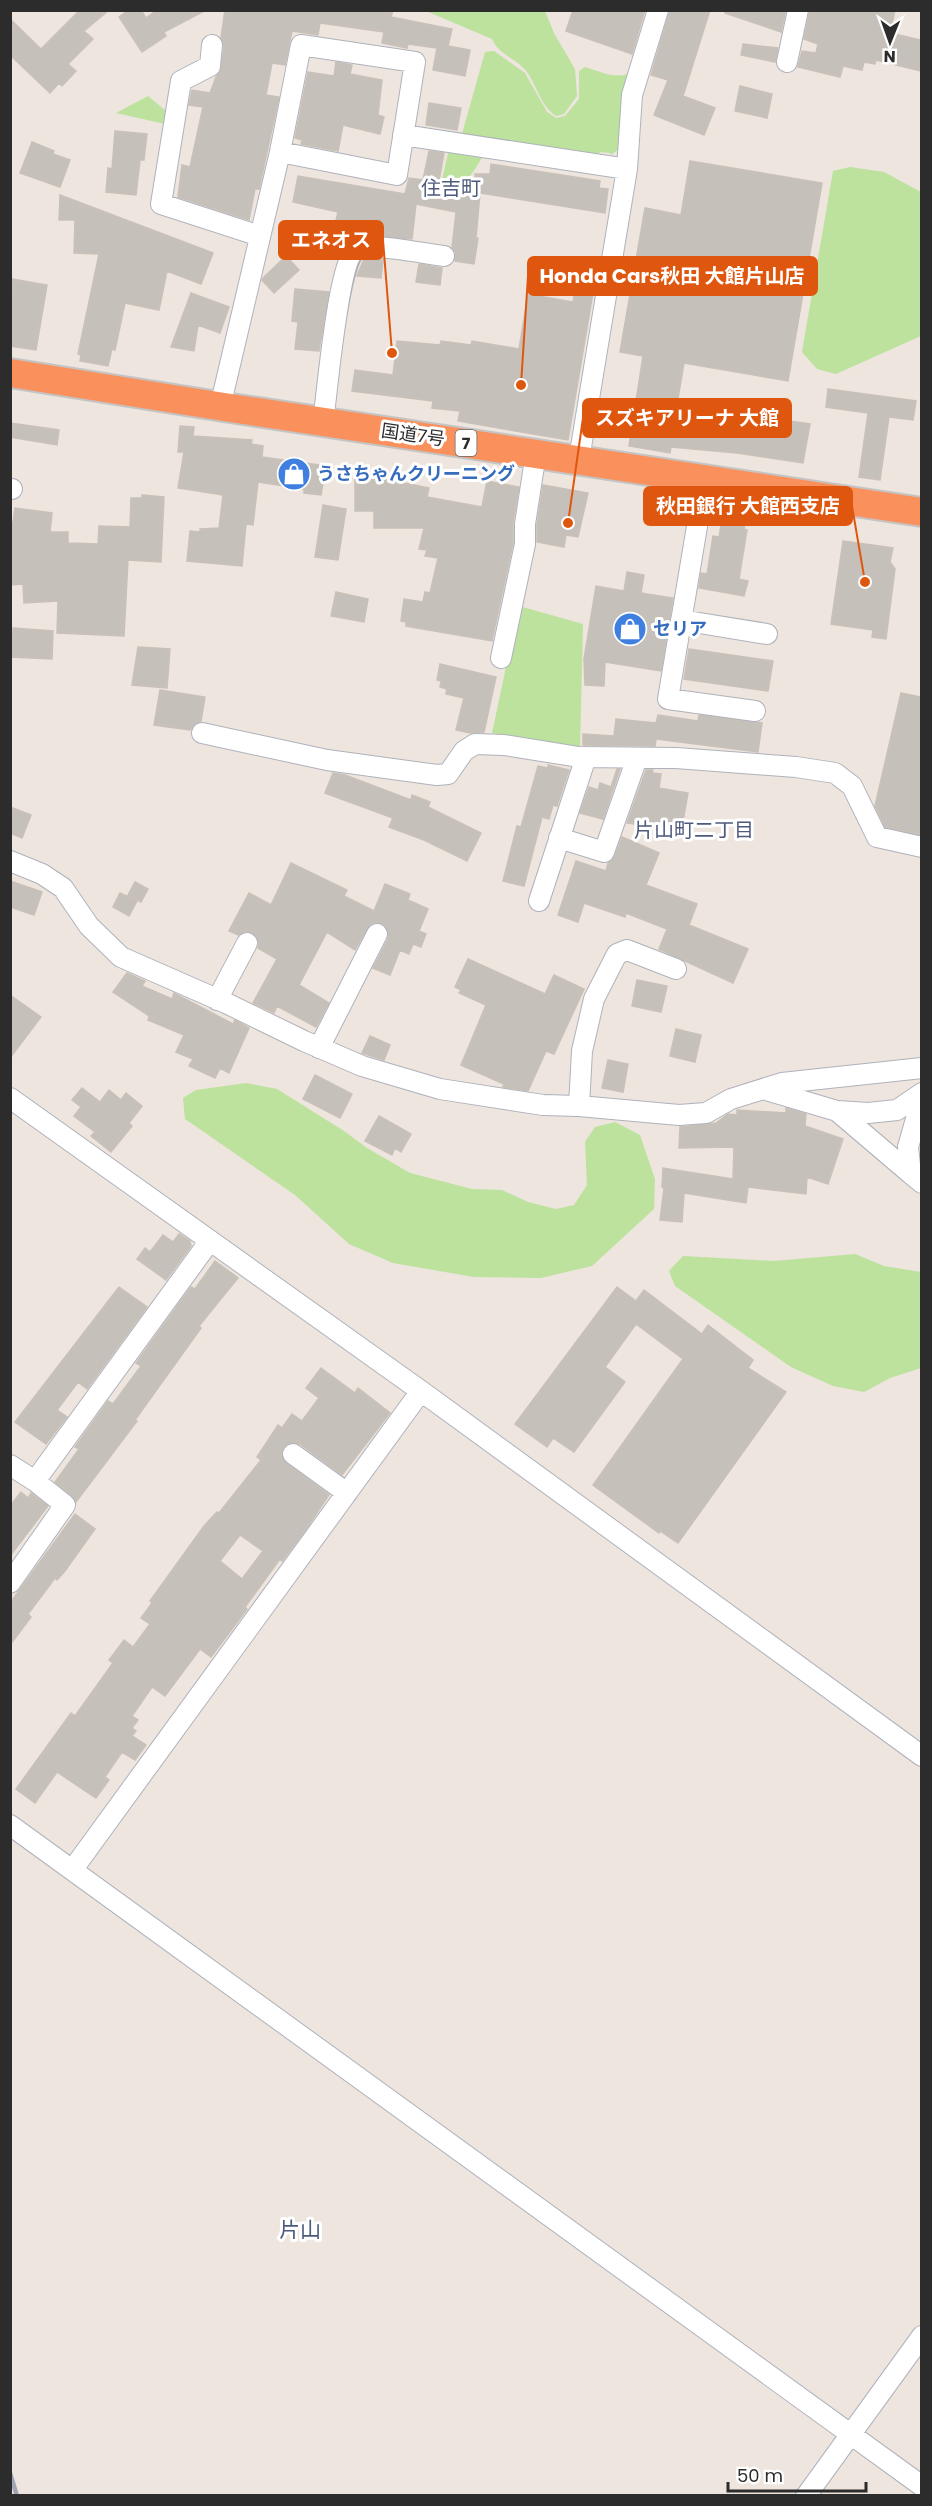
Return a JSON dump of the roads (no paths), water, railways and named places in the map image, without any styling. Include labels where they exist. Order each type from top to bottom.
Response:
[{"type":"highway","name":"国道7号","points":[[10,373],[220,407],[921,512]]},
{"type":"street","points":[[579,459],[627,169],[632,95],[658,10]]},
{"type":"street","points":[[787,62],[798,10]]},
{"type":"street","points":[[212,45],[210,66],[181,81],[161,204],[260,236]]},
{"type":"street","points":[[220,407],[280,152],[301,45],[415,62],[397,175],[280,152]]},
{"type":"street","points":[[403,135],[627,169]]},
{"type":"street","points":[[323,422],[338,303],[351,254],[358,248],[377,248],[444,256]]},
{"type":"street","points":[[501,658],[525,544],[525,524],[536,453]]},
{"type":"street","points":[[705,479],[668,699],[755,711]]},
{"type":"street","points":[[681,620],[767,634]]},
{"type":"street","points":[[202,733],[327,760],[437,775],[448,774],[464,751],[475,744],[504,745],[586,757],[676,758],[796,766],[835,773],[852,786],[877,837],[921,847]]},
{"type":"street","points":[[539,901],[586,757]]},
{"type":"street","points":[[560,838],[604,852],[637,758]]},
{"type":"street","points":[[10,861],[42,874],[63,888],[89,926],[121,957],[362,1066],[440,1089],[543,1105],[579,1106],[679,1116],[706,1113],[731,1099],[782,1083],[921,1068]]},
{"type":"street","points":[[319,1048],[377,934]]},
{"type":"street","points":[[218,1000],[247,943]]},
{"type":"street","points":[[579,1106],[582,1051],[594,999],[617,954],[627,950],[676,969]]},
{"type":"street","points":[[762,1089],[837,1111],[868,1113],[897,1110],[921,1093]]},
{"type":"street","points":[[10,1098],[421,1391],[921,1756]]},
{"type":"street","points":[[916,1179],[908,1147],[921,1098]]},
{"type":"street","points":[[837,1111],[916,1179]]},
{"type":"street","points":[[35,1481],[209,1242]]},
{"type":"street","points":[[73,1869],[421,1391]]},
{"type":"street","points":[[293,1454],[347,1493]]},
{"type":"street","points":[[10,1465],[65,1505],[10,1583]]},
{"type":"street","points":[[10,1825],[921,2486]]},
{"type":"street","points":[[806,2496],[921,2336]]},
{"type":"railway","points":[[10,2473],[17,2496]]},
{"type":"place","name":"エネオス","points":[[392,353]]},
{"type":"place","name":"Honda Cars秋田 大館片山店","points":[[521,385]]},
{"type":"place","name":"うさちゃんクリーニング","points":[[294,474]]},
{"type":"place","name":"スズキアリーナ 大館","points":[[568,523]]},
{"type":"place","name":"秋田銀行 大館西支店","points":[[865,582]]},
{"type":"place","name":"セリア","points":[[630,629]]},
{"type":"district","name":"住吉町","points":[[451,188]]},
{"type":"district","name":"片山町二丁目","points":[[694,830]]},
{"type":"district","name":"片山","points":[[300,2230]]}]
